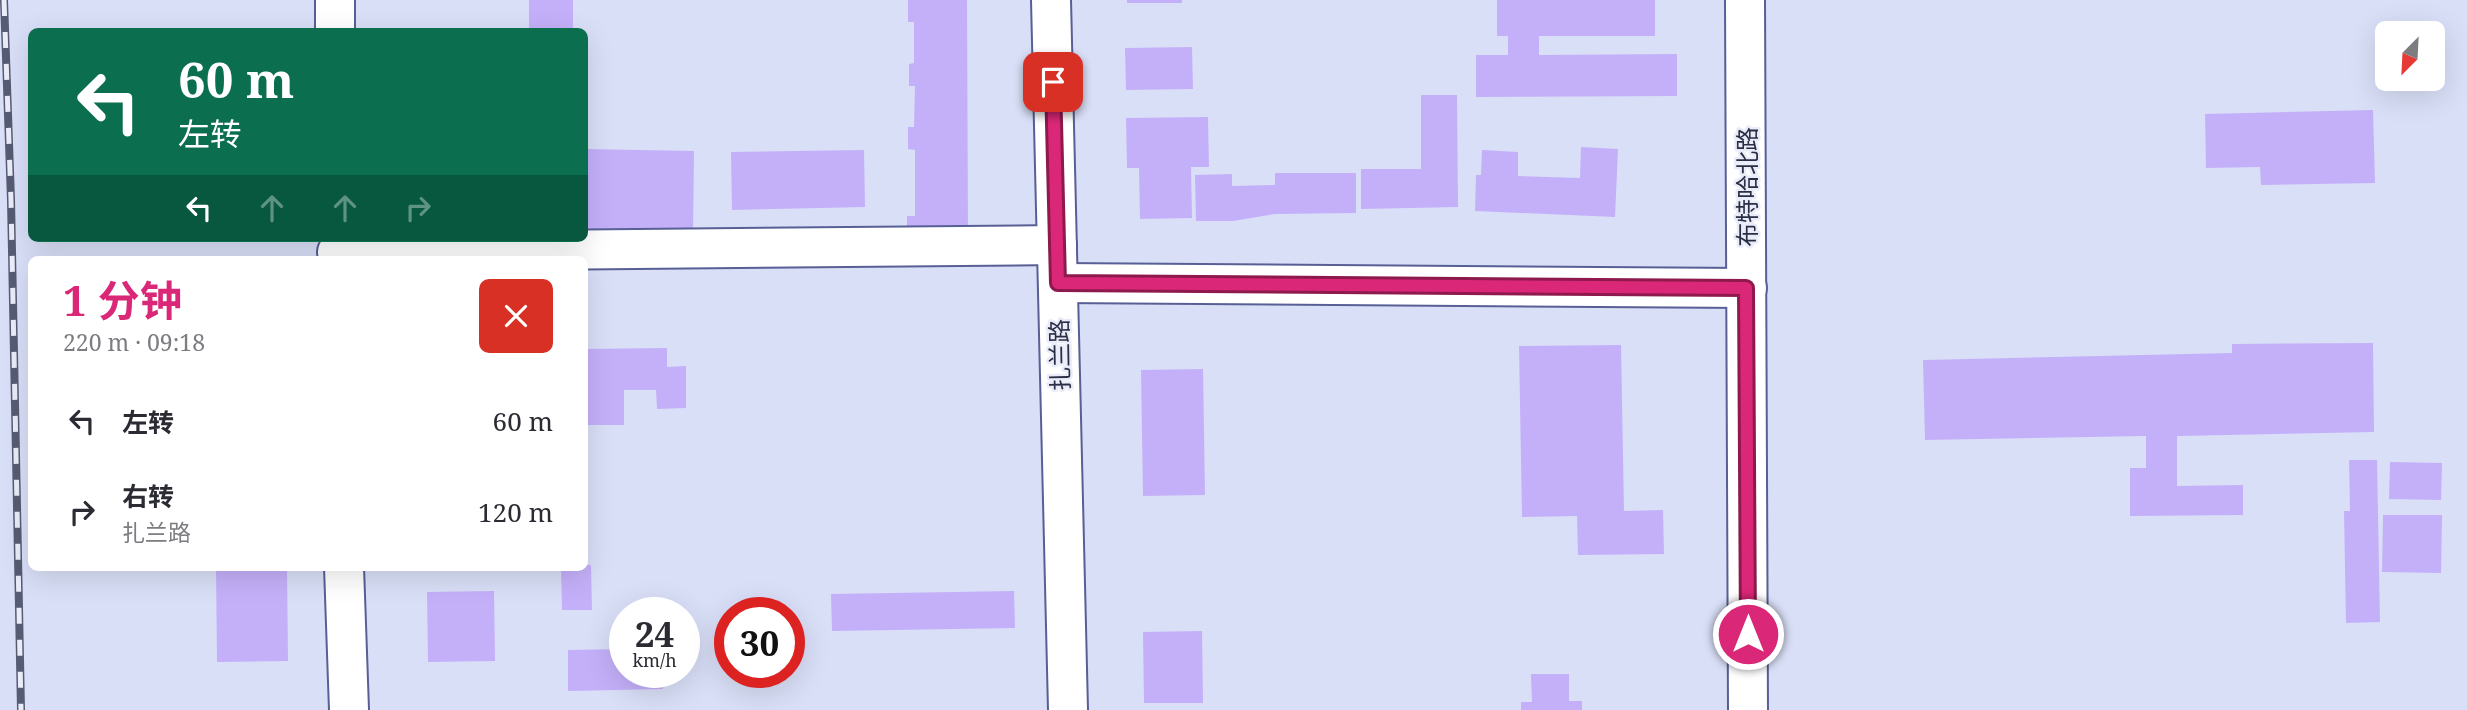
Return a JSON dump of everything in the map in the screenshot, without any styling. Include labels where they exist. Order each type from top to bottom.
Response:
[{"type":"street","points":[[335,0],[335,28]]},
{"type":"street","name":"扎兰路","points":[[1051,0],[1068,710]]},
{"type":"street","name":"布特哈北路","points":[[1745,0],[1748,710]]},
{"type":"street","points":[[337,250],[1057,245]]},
{"type":"street","points":[[1058,283],[1746,288]]},
{"type":"street","points":[[344,571],[349,710]]},
{"type":"building","points":[[529,0],[573,0],[573,28],[529,28]]},
{"type":"building","points":[[908,0],[967,0],[968,236],[907,236],[907,216],[915,216],[915,150],[908,149],[908,127],[914,127],[915,86],[909,86],[909,64],[914,63],[914,22],[908,22]]},
{"type":"building","points":[[1127,0],[1182,0],[1182,3],[1127,3]]},
{"type":"building","points":[[1497,0],[1655,0],[1655,36],[1539,36],[1539,55],[1677,54],[1677,96],[1476,97],[1476,55],[1508,55],[1508,36],[1497,36]]},
{"type":"building","points":[[1192,47],[1193,89],[1126,90],[1125,48]]},
{"type":"building","points":[[1421,95],[1457,95],[1458,207],[1361,209],[1361,169],[1421,169]]},
{"type":"building","points":[[2373,110],[2375,183],[2261,185],[2260,167],[2206,168],[2205,114]]},
{"type":"building","points":[[1208,117],[1209,167],[1191,167],[1192,218],[1140,219],[1139,168],[1127,168],[1126,118]]},
{"type":"building","points":[[1581,147],[1618,149],[1615,217],[1475,211],[1476,175],[1481,175],[1482,150],[1518,152],[1518,176],[1580,178]]},
{"type":"building","points":[[588,149],[694,151],[693,232],[588,230]]},
{"type":"building","points":[[864,150],[865,207],[732,210],[731,152]]},
{"type":"building","points":[[1275,173],[1356,173],[1356,213],[1275,214],[1233,221],[1196,221],[1195,175],[1232,174],[1232,186],[1275,185]]},
{"type":"building","points":[[2373,343],[2374,432],[2177,436],[2177,486],[2243,485],[2243,515],[2130,516],[2130,468],[2146,468],[2146,436],[1925,440],[1923,360],[2232,353],[2232,344]]},
{"type":"building","points":[[1621,345],[1624,511],[1663,510],[1664,554],[1578,555],[1577,516],[1522,517],[1519,346]]},
{"type":"building","points":[[667,348],[667,367],[686,366],[686,408],[657,409],[656,390],[624,390],[624,425],[588,425],[588,349]]},
{"type":"building","points":[[1203,369],[1205,495],[1143,496],[1141,370]]},
{"type":"building","points":[[2349,460],[2377,460],[2380,622],[2346,623],[2344,511],[2350,511]]},
{"type":"building","points":[[2390,462],[2442,463],[2441,500],[2389,499]]},
{"type":"building","points":[[2383,515],[2442,515],[2441,573],[2382,572]]},
{"type":"building","points":[[588,565],[591,565],[592,610],[562,610],[561,571],[588,571]]},
{"type":"building","points":[[216,571],[287,571],[288,661],[217,662]]},
{"type":"building","points":[[494,591],[495,661],[428,662],[427,592]]},
{"type":"building","points":[[1014,591],[1015,628],[832,631],[831,594]]},
{"type":"building","points":[[1202,631],[1203,703],[1144,703],[1143,632]]},
{"type":"building","points":[[609,649],[609,688],[663,689],[568,691],[568,650]]},
{"type":"building","points":[[1531,674],[1569,674],[1569,701],[1582,701],[1582,710],[1521,710],[1521,702],[1532,702]]},
{"type":"railway","points":[[4,0],[11,200],[21,710]]},
{"type":"route","points":[[1053,82],[1058,283],[1746,288],[1748,634]]}]
